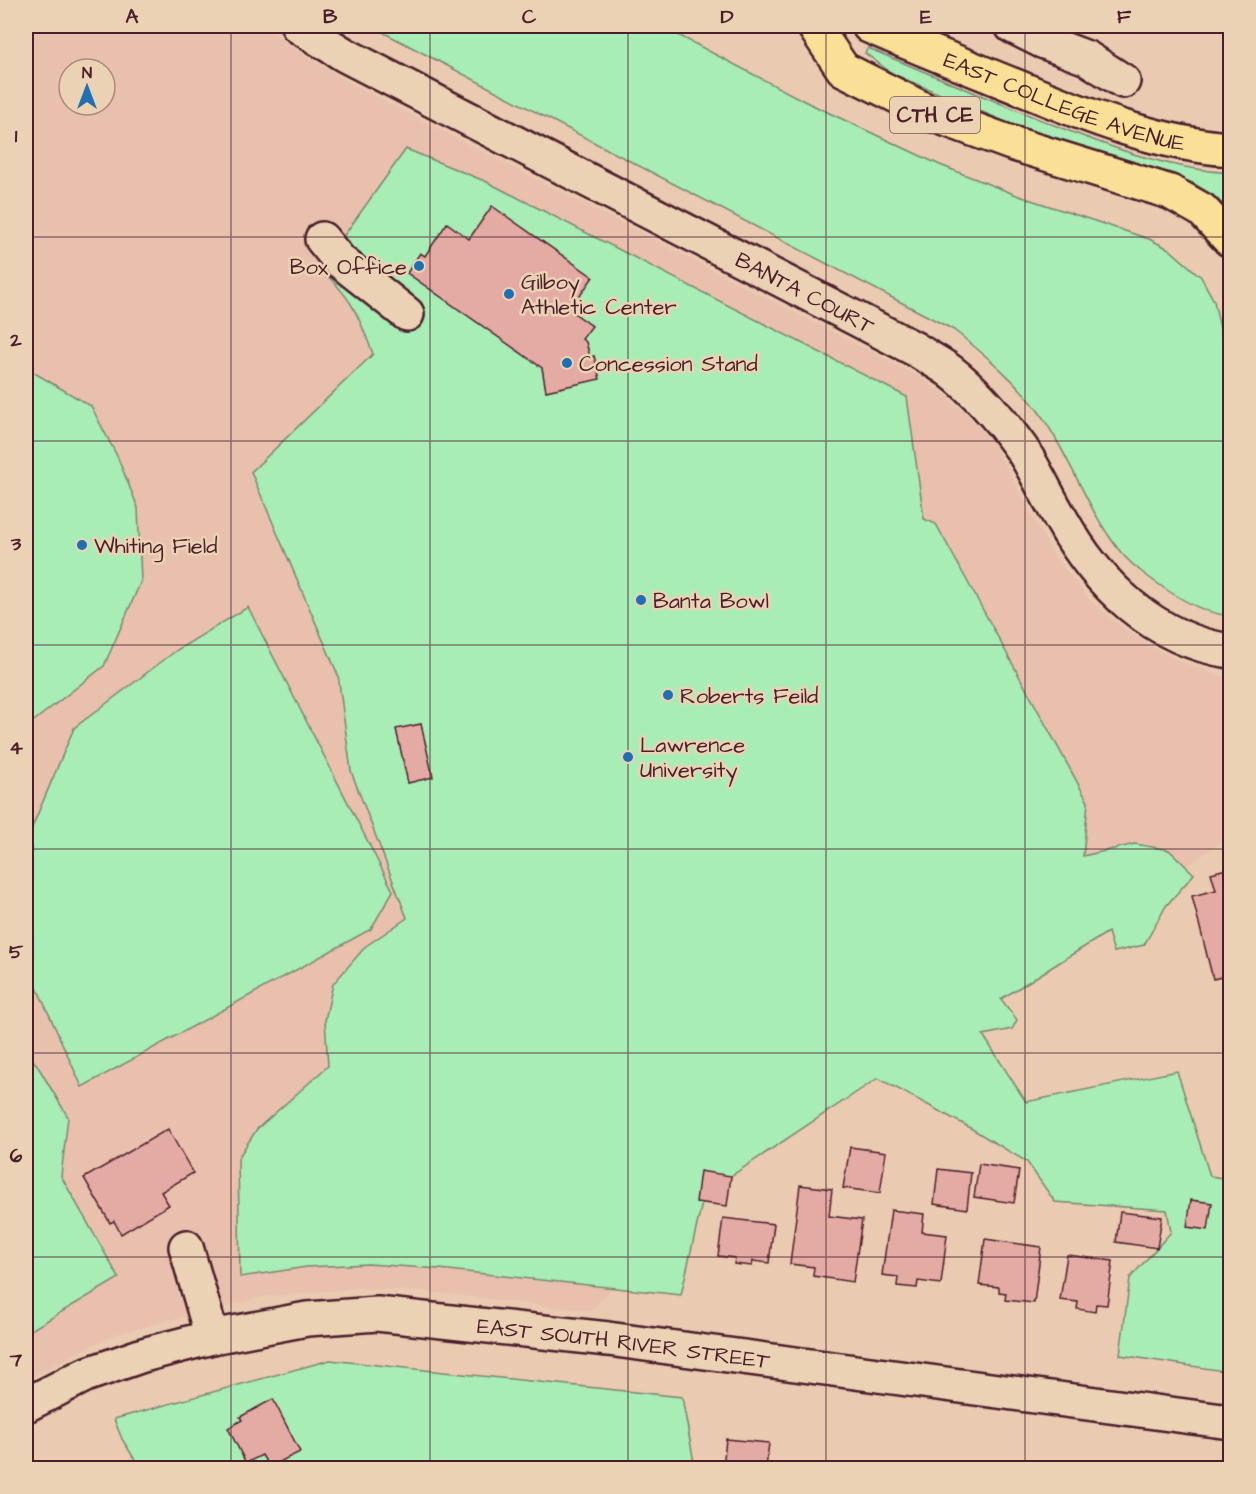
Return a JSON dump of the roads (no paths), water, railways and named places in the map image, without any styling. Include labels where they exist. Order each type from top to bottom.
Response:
[{"type":"main road","name":"CTH CE","points":[[814,26],[843,69],[937,116],[1021,146],[1170,192],[1202,210],[1230,240]]},
{"type":"main road","name":"EAST COLLEGE AVENUE","points":[[868,26],[1088,116],[1147,134],[1196,145],[1230,149]]},
{"type":"street","name":"BANTA COURT","points":[[298,26],[345,55],[915,350],[949,370],[998,417],[1022,449],[1080,551],[1103,581],[1140,614],[1167,631],[1197,643],[1230,651]]},
{"type":"street","points":[[1012,26],[1042,41],[1087,58],[1123,81]]},
{"type":"street","points":[[322,239],[340,261],[407,314]]},
{"type":"street","points":[[186,1247],[212,1337]]},
{"type":"street","name":"EAST SOUTH RIVER STREET","points":[[26,1405],[85,1375],[143,1355],[212,1337],[307,1319],[377,1314],[608,1339],[1230,1422]]},
{"type":"place","name":"Box Office","points":[[419,266]]},
{"type":"place","name":"Gilboy Athletic Center","points":[[509,294]]},
{"type":"place","name":"Concession Stand","points":[[567,363]]},
{"type":"place","name":"Whiting Field","points":[[82,545]]},
{"type":"place","name":"Banta Bowl","points":[[641,600]]},
{"type":"place","name":"Roberts Feild","points":[[668,695]]},
{"type":"place","name":"Lawrence University","points":[[628,757]]}]
